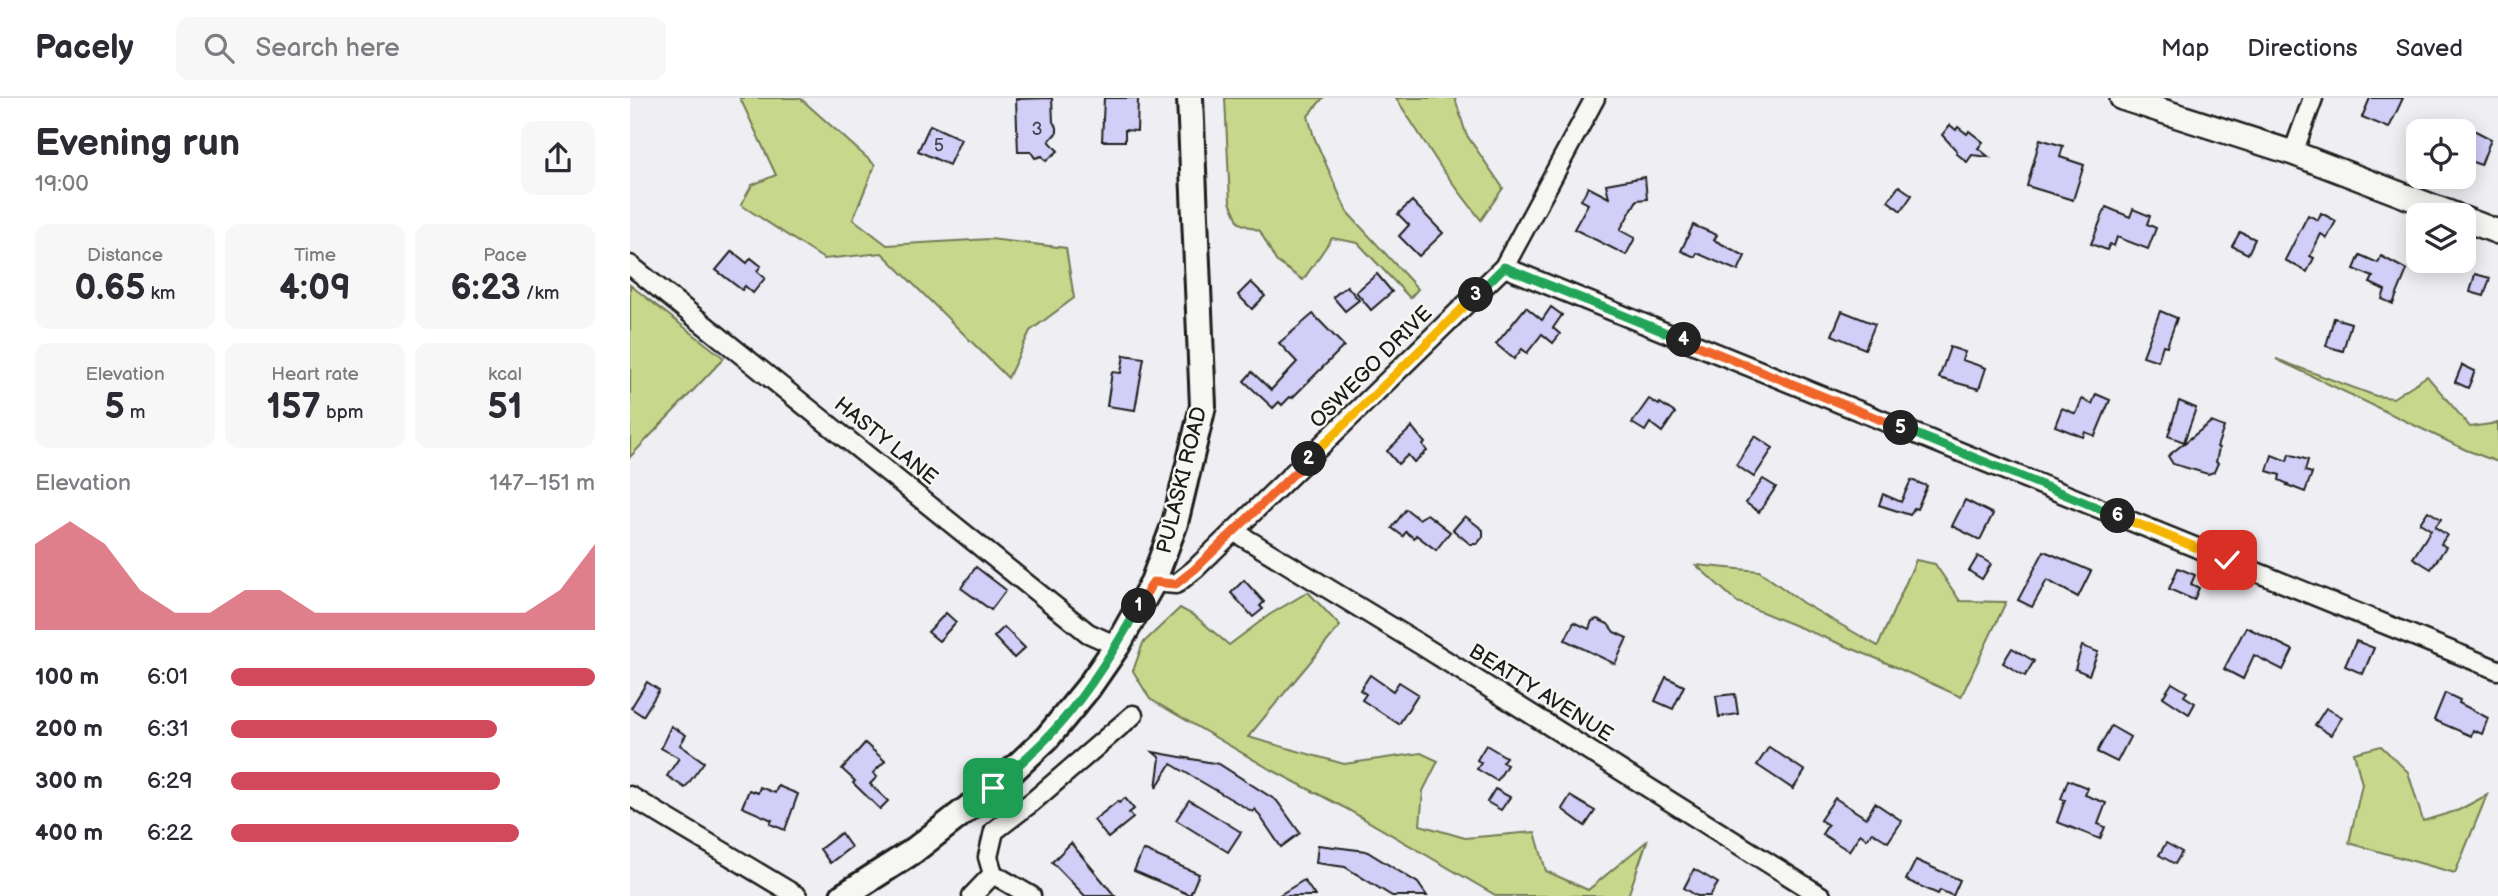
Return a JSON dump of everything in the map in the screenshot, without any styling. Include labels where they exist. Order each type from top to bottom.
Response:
[{"type":"main road","name":"PULASKI ROAD","points":[[843,896],[912,852],[993,788],[1047,738],[1088,688],[1117,646],[1153,582],[1175,523],[1203,406],[1190,98]]},
{"type":"street","name":"OSWEGO DRIVE","points":[[1153,582],[1176,584],[1235,531],[1504,267],[1595,98]]},
{"type":"street","points":[[2122,98],[2293,153],[2424,203]]},
{"type":"street","points":[[2293,153],[2313,98]]},
{"type":"street","points":[[2476,224],[2498,232]]},
{"type":"street","name":"HASTY LANE","points":[[630,265],[1087,633],[1117,646]]},
{"type":"street","points":[[1504,267],[2498,670]]},
{"type":"street","name":"BEATTY AVENUE","points":[[1235,531],[1821,896]]},
{"type":"street","points":[[1031,896],[993,874],[988,857],[994,831],[1133,715]]},
{"type":"street","points":[[630,796],[797,896]]},
{"type":"street","points":[[972,896],[993,874]]},
{"type":"green space","points":[[740,98],[800,98],[875,165],[853,219],[887,245],[990,239],[1066,248],[1074,298],[1030,331],[1008,378],[882,253],[824,259],[741,205],[752,185],[776,175]]},
{"type":"green space","points":[[1225,98],[1323,98],[1308,116],[1314,137],[1347,212],[1418,289],[1410,298],[1358,243],[1332,238],[1303,280],[1276,261],[1260,231],[1239,223],[1230,202]]},
{"type":"green space","points":[[1396,98],[1455,98],[1466,134],[1503,188],[1481,220],[1442,169]]},
{"type":"green space","points":[[630,285],[724,358],[630,457]]},
{"type":"green space","points":[[2276,359],[2376,396],[2393,398],[2427,376],[2470,427],[2498,423],[2498,462],[2466,450]]},
{"type":"green space","points":[[1916,560],[1935,564],[1960,601],[2006,602],[1961,697],[1880,660],[1737,602],[1696,565],[1759,571],[1803,603],[1878,646]]},
{"type":"green space","points":[[1308,592],[1340,626],[1248,737],[1344,764],[1421,753],[1438,761],[1423,791],[1420,825],[1465,838],[1535,832],[1546,871],[1588,890],[1647,841],[1628,896],[1497,896],[1150,699],[1133,671],[1143,643],[1180,608],[1195,616],[1229,645],[1269,615]]},
{"type":"green space","points":[[2381,746],[2408,772],[2423,821],[2459,810],[2487,795],[2455,873],[2349,843],[2362,784],[2354,753]]},
{"type":"building","points":[[1052,98],[1053,122],[1057,132],[1049,141],[1058,151],[1046,161],[1042,156],[1035,158],[1031,152],[1018,152],[1016,99]]},
{"type":"building","points":[[1104,98],[1138,98],[1137,131],[1125,130],[1125,141],[1102,141]]},
{"type":"building","points":[[2370,98],[2403,98],[2389,128],[2362,117]]},
{"type":"building","points":[[930,125],[961,139],[949,165],[918,151]]},
{"type":"building","points":[[1950,125],[1967,134],[1969,131],[1983,142],[1978,148],[1989,157],[1972,155],[1967,162],[1956,153],[1942,135]]},
{"type":"building","points":[[2476,131],[2491,139],[2481,165],[2476,163]]},
{"type":"building","points":[[2040,139],[2063,146],[2060,157],[2084,165],[2073,200],[2027,186]]},
{"type":"building","points":[[1645,177],[1647,199],[1637,200],[1620,230],[1635,238],[1626,255],[1574,229],[1588,204],[1581,200],[1588,187],[1609,198],[1606,184]]},
{"type":"building","points":[[1899,186],[1912,195],[1901,211],[1888,201]]},
{"type":"building","points":[[1412,201],[1443,233],[1419,256],[1399,236],[1409,225],[1398,214]]},
{"type":"building","points":[[2106,207],[2130,217],[2133,209],[2150,216],[2147,224],[2156,228],[2148,249],[2117,237],[2114,246],[2110,244],[2107,250],[2091,244]]},
{"type":"building","points":[[2321,213],[2336,221],[2327,238],[2321,234],[2310,256],[2314,258],[2307,272],[2285,260],[2308,215],[2318,220]]},
{"type":"building","points":[[1693,225],[1717,235],[1714,240],[1745,256],[1738,271],[1697,253],[1695,257],[1681,251]]},
{"type":"building","points":[[2240,232],[2255,239],[2248,254],[2232,246]]},
{"type":"building","points":[[732,251],[747,263],[751,258],[761,266],[757,271],[765,278],[753,293],[745,286],[742,290],[716,270]]},
{"type":"building","points":[[2360,255],[2378,263],[2381,256],[2406,269],[2393,304],[2382,299],[2385,290],[2370,283],[2373,277],[2354,269]]},
{"type":"building","points":[[1377,274],[1392,292],[1371,310],[1356,292]]},
{"type":"building","points":[[2475,274],[2490,278],[2484,296],[2470,292]]},
{"type":"building","points":[[1251,282],[1265,296],[1252,309],[1238,295]]},
{"type":"building","points":[[1347,286],[1359,300],[1345,311],[1333,297]]},
{"type":"building","points":[[1526,307],[1542,320],[1551,307],[1562,315],[1553,328],[1560,334],[1553,343],[1542,334],[1527,353],[1522,349],[1514,359],[1496,344]]},
{"type":"building","points":[[1842,311],[1875,324],[1865,349],[1832,335]]},
{"type":"building","points":[[2160,311],[2177,318],[2167,346],[2163,345],[2158,361],[2143,356]]},
{"type":"building","points":[[1313,314],[1344,346],[1292,398],[1282,405],[1279,402],[1273,408],[1244,381],[1252,372],[1271,390],[1297,362],[1279,343]]},
{"type":"building","points":[[2334,318],[2351,323],[2343,351],[2326,346]]},
{"type":"building","points":[[1950,347],[1965,352],[1962,360],[1986,368],[1979,389],[1939,378]]},
{"type":"building","points":[[1124,355],[1144,358],[1135,410],[1107,406],[1112,372],[1121,373]]},
{"type":"building","points":[[2462,365],[2475,371],[2468,388],[2455,382]]},
{"type":"building","points":[[2096,394],[2110,400],[2095,436],[2085,432],[2083,437],[2055,426],[2062,408],[2076,414],[2082,399],[2092,404]]},
{"type":"building","points":[[1649,399],[1675,413],[1662,432],[1650,423],[1645,431],[1632,423]]},
{"type":"building","points":[[2179,401],[2196,408],[2184,442],[2168,436]]},
{"type":"building","points":[[2211,422],[2224,427],[2217,447],[2218,463],[2214,472],[2208,474],[2173,464],[2168,456]]},
{"type":"building","points":[[1412,427],[1425,443],[1423,445],[1427,451],[1414,462],[1408,455],[1398,464],[1387,451]]},
{"type":"building","points":[[1755,436],[1773,448],[1754,477],[1736,465]]},
{"type":"building","points":[[2289,454],[2308,460],[2305,471],[2312,473],[2305,492],[2279,480],[2280,475],[2267,471],[2272,455],[2287,461]]},
{"type":"building","points":[[1763,479],[1776,487],[1759,512],[1746,503]]},
{"type":"building","points":[[1911,480],[1927,486],[1917,509],[1914,508],[1910,515],[1879,505],[1883,494],[1901,502]]},
{"type":"building","points":[[1965,500],[1993,514],[1980,540],[1952,526]]},
{"type":"building","points":[[1406,509],[1419,519],[1427,514],[1450,532],[1436,550],[1416,535],[1414,538],[1406,532],[1403,536],[1392,528]]},
{"type":"building","points":[[2428,511],[2441,519],[2435,527],[2447,535],[2441,544],[2446,547],[2431,569],[2413,558],[2431,530],[2420,523]]},
{"type":"building","points":[[1465,516],[1483,530],[1483,537],[1477,544],[1470,544],[1453,530]]},
{"type":"building","points":[[2044,551],[2091,571],[2078,597],[2047,580],[2032,607],[2018,600]]},
{"type":"building","points":[[1978,556],[1991,564],[1982,579],[1969,571]]},
{"type":"building","points":[[976,567],[1006,590],[991,610],[961,588]]},
{"type":"building","points":[[2178,568],[2195,575],[2191,584],[2199,588],[2194,600],[2169,589]]},
{"type":"building","points":[[1244,580],[1264,602],[1260,606],[1263,609],[1253,617],[1231,593]]},
{"type":"building","points":[[946,613],[956,622],[939,641],[928,632]]},
{"type":"building","points":[[1597,619],[1627,638],[1615,664],[1565,640],[1574,622],[1589,629],[1592,621]]},
{"type":"building","points":[[1004,627],[1025,648],[1014,658],[994,637]]},
{"type":"building","points":[[2246,627],[2293,650],[2283,670],[2254,655],[2243,679],[2224,669]]},
{"type":"building","points":[[2356,641],[2374,648],[2363,674],[2345,666]]},
{"type":"building","points":[[2082,646],[2098,652],[2089,675],[2075,669]]},
{"type":"building","points":[[2012,648],[2034,661],[2025,676],[2003,663]]},
{"type":"building","points":[[1370,675],[1393,691],[1399,682],[1418,694],[1399,724],[1362,700],[1366,694],[1360,690]]},
{"type":"building","points":[[1666,677],[1684,686],[1673,709],[1655,701]]},
{"type":"building","points":[[647,682],[659,690],[643,716],[631,708]]},
{"type":"building","points":[[2172,683],[2187,692],[2184,696],[2195,703],[2189,714],[2163,697]]},
{"type":"building","points":[[2445,693],[2488,718],[2482,734],[2473,730],[2471,736],[2434,720]]},
{"type":"building","points":[[1735,694],[1738,714],[1719,717],[1716,696]]},
{"type":"building","points":[[2326,708],[2342,717],[2331,735],[2315,725]]},
{"type":"building","points":[[671,726],[686,735],[680,745],[704,762],[685,788],[667,776],[679,758],[661,748]]},
{"type":"building","points":[[2111,726],[2130,737],[2117,762],[2097,752]]},
{"type":"building","points":[[865,743],[885,761],[873,773],[877,777],[870,784],[888,801],[880,809],[842,769]]},
{"type":"building","points":[[1486,745],[1506,757],[1502,762],[1507,765],[1497,781],[1477,769],[1481,763],[1477,760]]},
{"type":"building","points":[[1769,747],[1805,771],[1793,789],[1757,765]]},
{"type":"building","points":[[1153,752],[1219,764],[1277,801],[1300,833],[1281,847],[1255,809],[1253,812],[1171,764],[1156,788],[1160,758]]},
{"type":"building","points":[[2068,780],[2088,788],[2085,795],[2106,803],[2098,824],[2105,827],[2100,839],[2057,822],[2065,800],[2061,799]]},
{"type":"building","points":[[778,786],[798,794],[785,830],[770,824],[772,820],[742,807],[749,790],[758,793],[760,787],[775,793]]},
{"type":"building","points":[[1495,789],[1510,797],[1501,810],[1487,802]]},
{"type":"building","points":[[1570,796],[1595,811],[1585,826],[1562,809]]},
{"type":"building","points":[[1125,798],[1134,809],[1129,813],[1133,818],[1108,838],[1094,820]]},
{"type":"building","points":[[1835,798],[1866,818],[1875,803],[1902,821],[1888,842],[1872,832],[1867,839],[1860,834],[1849,851],[1822,834],[1828,825],[1820,820]]},
{"type":"building","points":[[1189,800],[1241,832],[1228,852],[1176,820]]},
{"type":"building","points":[[841,833],[851,847],[830,863],[820,849]]},
{"type":"building","points":[[1071,843],[1115,896],[1085,896],[1052,862]]},
{"type":"building","points":[[2166,843],[2182,852],[2175,864],[2159,855]]},
{"type":"building","points":[[1318,845],[1366,851],[1418,883],[1427,896],[1392,896],[1345,867],[1316,863]]},
{"type":"building","points":[[1143,850],[1199,874],[1190,895],[1134,871]]},
{"type":"building","points":[[1916,860],[1960,880],[1953,896],[1940,890],[1938,894],[1906,880]]},
{"type":"building","points":[[1694,869],[1718,883],[1710,896],[1697,896],[1684,888]]},
{"type":"building","points":[[1304,880],[1315,896],[1278,896]]},
{"type":"route","points":[[993,788],[1047,738],[1088,688],[1117,646],[1153,582],[1176,584],[1195,569],[1504,267],[2227,560]]}]
